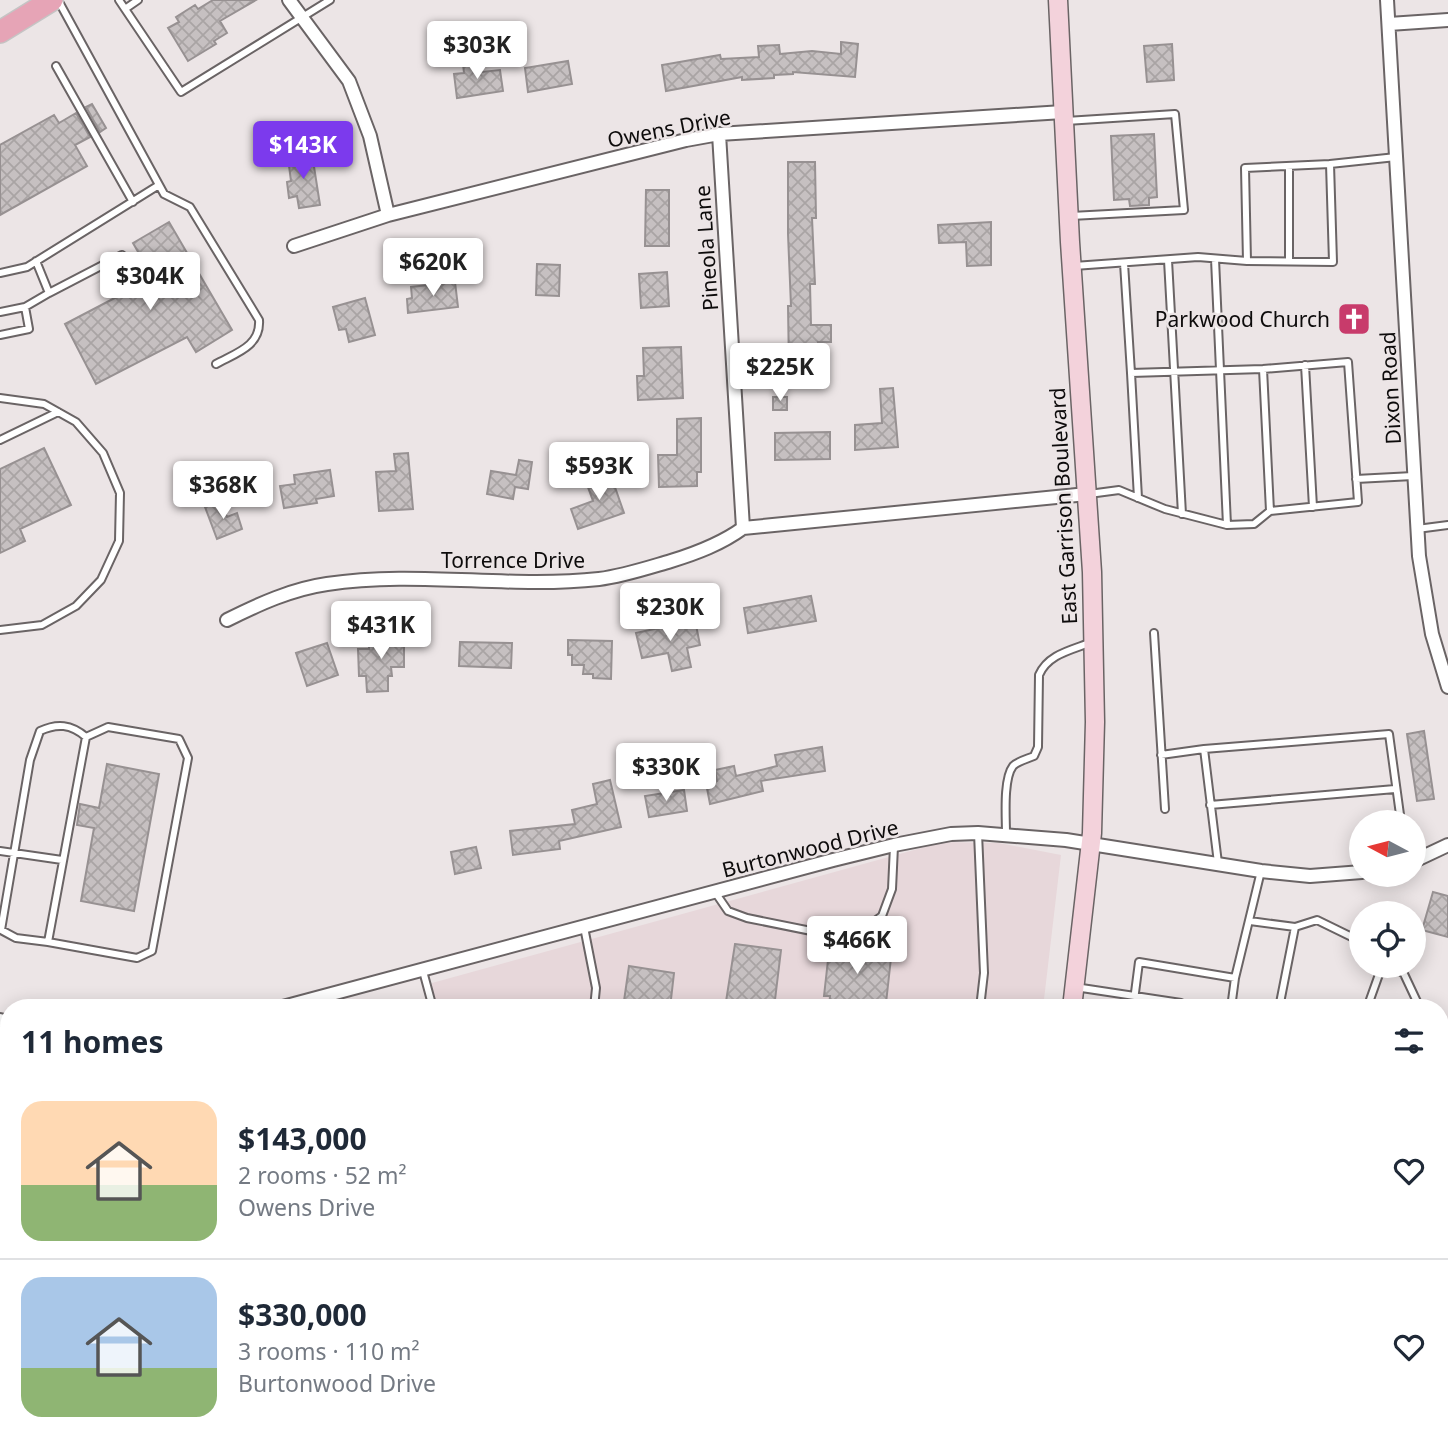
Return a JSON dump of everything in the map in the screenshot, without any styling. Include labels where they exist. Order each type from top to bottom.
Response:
[{"type":"main road","points":[[0,32],[52,0]]},
{"type":"main road","name":"East Garrison Boulevard","points":[[1058,0],[1087,494],[1095,722],[1090,845],[1073,999]]},
{"type":"street","points":[[289,0],[349,81],[369,136],[388,215]]},
{"type":"street","name":"Dixon Road","points":[[1387,0],[1419,556],[1432,634],[1448,687]]},
{"type":"street","points":[[1390,24],[1448,20]]},
{"type":"street","name":"Owens Drive","points":[[294,246],[388,215],[685,140],[719,134],[1064,116]]},
{"type":"street","name":"Pineola Lane","points":[[719,134],[743,528]]},
{"type":"street","name":"Torrence Drive","points":[[227,620],[271,599],[326,584],[385,578],[539,581],[610,577],[697,552],[727,539],[743,528],[1087,494]]},
{"type":"street","name":"Burtonwood Drive","points":[[314,999],[894,845],[951,834],[1006,834],[1066,840],[1261,871],[1310,876],[1349,873]]},
{"type":"street","points":[[1426,855],[1448,845]]},
{"type":"lane","points":[[58,0],[164,194],[190,207],[259,320],[258,337],[251,344],[216,364]]},
{"type":"lane","points":[[119,0],[181,92],[330,0]]},
{"type":"lane","points":[[125,9],[138,0]]},
{"type":"lane","points":[[56,66],[133,202]]},
{"type":"lane","points":[[1064,116],[1175,114],[1184,210],[1069,217]]},
{"type":"lane","points":[[1247,261],[1245,168],[1330,164],[1396,157]]},
{"type":"lane","points":[[1072,266],[1215,259],[1334,262],[1330,164]]},
{"type":"lane","points":[[1289,166],[1289,261]]},
{"type":"lane","points":[[0,273],[27,267],[159,185]]},
{"type":"lane","points":[[0,312],[25,307],[121,255]]},
{"type":"lane","points":[[1215,259],[1227,526]]},
{"type":"lane","points":[[1168,260],[1182,514]]},
{"type":"lane","points":[[36,261],[49,293]]},
{"type":"lane","points":[[1124,263],[1138,498]]},
{"type":"lane","points":[[0,335],[30,330],[25,307]]},
{"type":"lane","points":[[1087,494],[1119,490],[1182,514],[1227,526],[1254,524],[1270,511],[1358,502],[1348,362],[1263,369],[1131,373]]},
{"type":"lane","points":[[1305,365],[1313,507]]},
{"type":"lane","points":[[1263,369],[1270,511]]},
{"type":"lane","points":[[0,398],[44,404],[76,422],[103,453],[120,493],[119,541],[101,580],[76,606],[42,625],[0,630]]},
{"type":"lane","points":[[0,440],[58,412]]},
{"type":"lane","points":[[1356,479],[1414,476]]},
{"type":"lane","points":[[1418,529],[1448,525]]},
{"type":"lane","points":[[1154,633],[1165,809]]},
{"type":"lane","points":[[1006,834],[1008,778],[1017,763],[1034,756],[1038,747],[1039,675],[1043,666],[1049,660],[1093,641]]},
{"type":"lane","points":[[53,725],[76,729],[86,737],[108,727],[179,739],[188,758],[152,951],[137,958],[16,938],[1,930],[30,760],[40,732],[53,725]]},
{"type":"lane","points":[[1161,755],[1390,734],[1399,810]]},
{"type":"lane","points":[[48,942],[86,737]]},
{"type":"lane","points":[[1204,749],[1218,863]]},
{"type":"lane","points":[[1210,805],[1395,789]]},
{"type":"lane","points":[[978,833],[984,973],[981,999]]},
{"type":"lane","points":[[715,892],[729,911],[747,918],[841,937],[861,931],[882,916],[891,889],[894,845]]},
{"type":"lane","points":[[0,851],[62,860]]},
{"type":"lane","points":[[1232,999],[1261,871]]},
{"type":"lane","points":[[1250,921],[1295,927],[1317,920],[1349,936]]},
{"type":"lane","points":[[584,927],[596,988],[594,999]]},
{"type":"lane","points":[[1281,999],[1295,927]]},
{"type":"lane","points":[[1134,999],[1139,962],[1236,978]]},
{"type":"lane","points":[[423,971],[431,999]]},
{"type":"lane","points":[[1370,999],[1378,978]]},
{"type":"lane","points":[[1406,978],[1416,999]]},
{"type":"lane","points":[[1074,987],[1154,999]]},
{"type":"shaded area","points":[[943,842],[999,843],[1061,855],[1044,999],[430,999],[432,983]]},
{"type":"building","points":[[213,0],[256,0],[220,21],[227,33],[214,41],[216,44],[188,61],[168,28],[179,22],[176,17],[195,5],[198,9]]},
{"type":"building","points":[[841,42],[858,44],[855,77],[793,72],[774,75],[774,78],[742,80],[742,77],[666,91],[662,65],[720,55],[721,59],[759,57],[758,46],[779,45],[780,54],[812,51],[841,54]]},
{"type":"building","points":[[1172,44],[1174,80],[1147,82],[1144,46]]},
{"type":"building","points":[[480,61],[482,72],[500,70],[503,91],[457,98],[454,74],[464,73],[463,64]]},
{"type":"building","points":[[568,61],[572,84],[528,92],[525,68]]},
{"type":"building","points":[[92,104],[106,128],[100,132],[86,107]]},
{"type":"building","points":[[76,113],[90,137],[75,145],[87,166],[0,215],[0,145],[54,115],[59,123]]},
{"type":"building","points":[[1154,134],[1157,197],[1149,198],[1149,205],[1130,206],[1129,199],[1114,200],[1111,136]]},
{"type":"building","points":[[312,154],[320,205],[299,208],[297,196],[289,198],[287,182],[291,181],[288,158]]},
{"type":"building","points":[[788,162],[815,162],[816,218],[812,218],[815,284],[810,284],[811,325],[831,325],[831,342],[818,342],[819,369],[789,369],[788,306],[791,306]]},
{"type":"building","points":[[646,190],[669,190],[669,246],[645,246]]},
{"type":"building","points":[[169,222],[232,330],[196,352],[187,337],[96,384],[65,324],[153,278],[133,243]]},
{"type":"building","points":[[991,222],[991,265],[967,266],[966,242],[939,243],[938,225]]},
{"type":"building","points":[[537,264],[560,265],[559,296],[536,295]]},
{"type":"building","points":[[667,272],[669,306],[641,308],[639,274]]},
{"type":"building","points":[[455,282],[458,307],[408,313],[407,299],[412,298],[411,287]]},
{"type":"building","points":[[365,298],[375,335],[349,342],[346,329],[339,330],[333,307]]},
{"type":"building","points":[[681,347],[683,398],[638,400],[637,376],[644,376],[643,348]]},
{"type":"building","points":[[893,388],[898,447],[855,450],[855,425],[882,423],[880,389]]},
{"type":"building","points":[[773,397],[787,397],[787,410],[773,410]]},
{"type":"building","points":[[701,418],[701,472],[697,472],[697,486],[659,487],[658,455],[677,455],[677,419]]},
{"type":"building","points":[[830,432],[830,459],[775,460],[775,433]]},
{"type":"building","points":[[44,448],[71,505],[20,529],[25,541],[0,553],[0,469]]},
{"type":"building","points":[[408,453],[413,509],[379,511],[376,472],[396,471],[394,454]]},
{"type":"building","points":[[519,460],[532,462],[528,489],[515,487],[513,499],[487,494],[491,471],[516,475]]},
{"type":"building","points":[[330,470],[334,496],[316,499],[317,503],[284,508],[280,486],[295,484],[294,475]]},
{"type":"building","points":[[609,470],[624,513],[578,529],[571,509],[593,501],[585,479]]},
{"type":"building","points":[[220,501],[227,517],[237,513],[242,529],[217,539],[205,507]]},
{"type":"building","points":[[811,596],[816,621],[748,633],[744,608]]},
{"type":"building","points":[[695,620],[700,645],[687,648],[691,667],[672,671],[668,653],[642,658],[636,633]]},
{"type":"building","points":[[369,637],[404,637],[404,667],[391,667],[392,676],[388,676],[388,691],[367,692],[366,676],[359,676],[358,649],[369,649]]},
{"type":"building","points":[[568,640],[612,641],[611,679],[593,678],[593,674],[583,674],[584,665],[572,665],[572,655],[568,655]]},
{"type":"building","points":[[460,642],[512,643],[511,668],[459,666]]},
{"type":"building","points":[[327,643],[338,675],[307,686],[296,653]]},
{"type":"building","points":[[1424,731],[1434,799],[1417,801],[1407,734]]},
{"type":"building","points":[[822,747],[825,771],[761,781],[763,791],[710,804],[706,783],[717,781],[715,770],[734,766],[736,776],[777,766],[775,755]]},
{"type":"building","points":[[107,764],[159,774],[134,911],[81,901],[94,828],[77,825],[80,804],[99,808]]},
{"type":"building","points":[[610,780],[621,827],[559,841],[560,849],[513,855],[510,831],[575,824],[572,810],[597,804],[593,784]]},
{"type":"building","points":[[684,790],[687,811],[649,817],[645,796]]},
{"type":"building","points":[[476,847],[481,868],[455,874],[451,852]]},
{"type":"building","points":[[1433,892],[1448,896],[1448,937],[1426,931],[1426,916]]},
{"type":"building","points":[[830,942],[892,949],[886,999],[830,999],[830,996],[824,996]]},
{"type":"building","points":[[735,944],[781,950],[775,999],[726,999]]},
{"type":"building","points":[[629,966],[674,973],[671,999],[624,999]]},
{"type":"place","name":"Parkwood Church","points":[[1354,319]]}]
